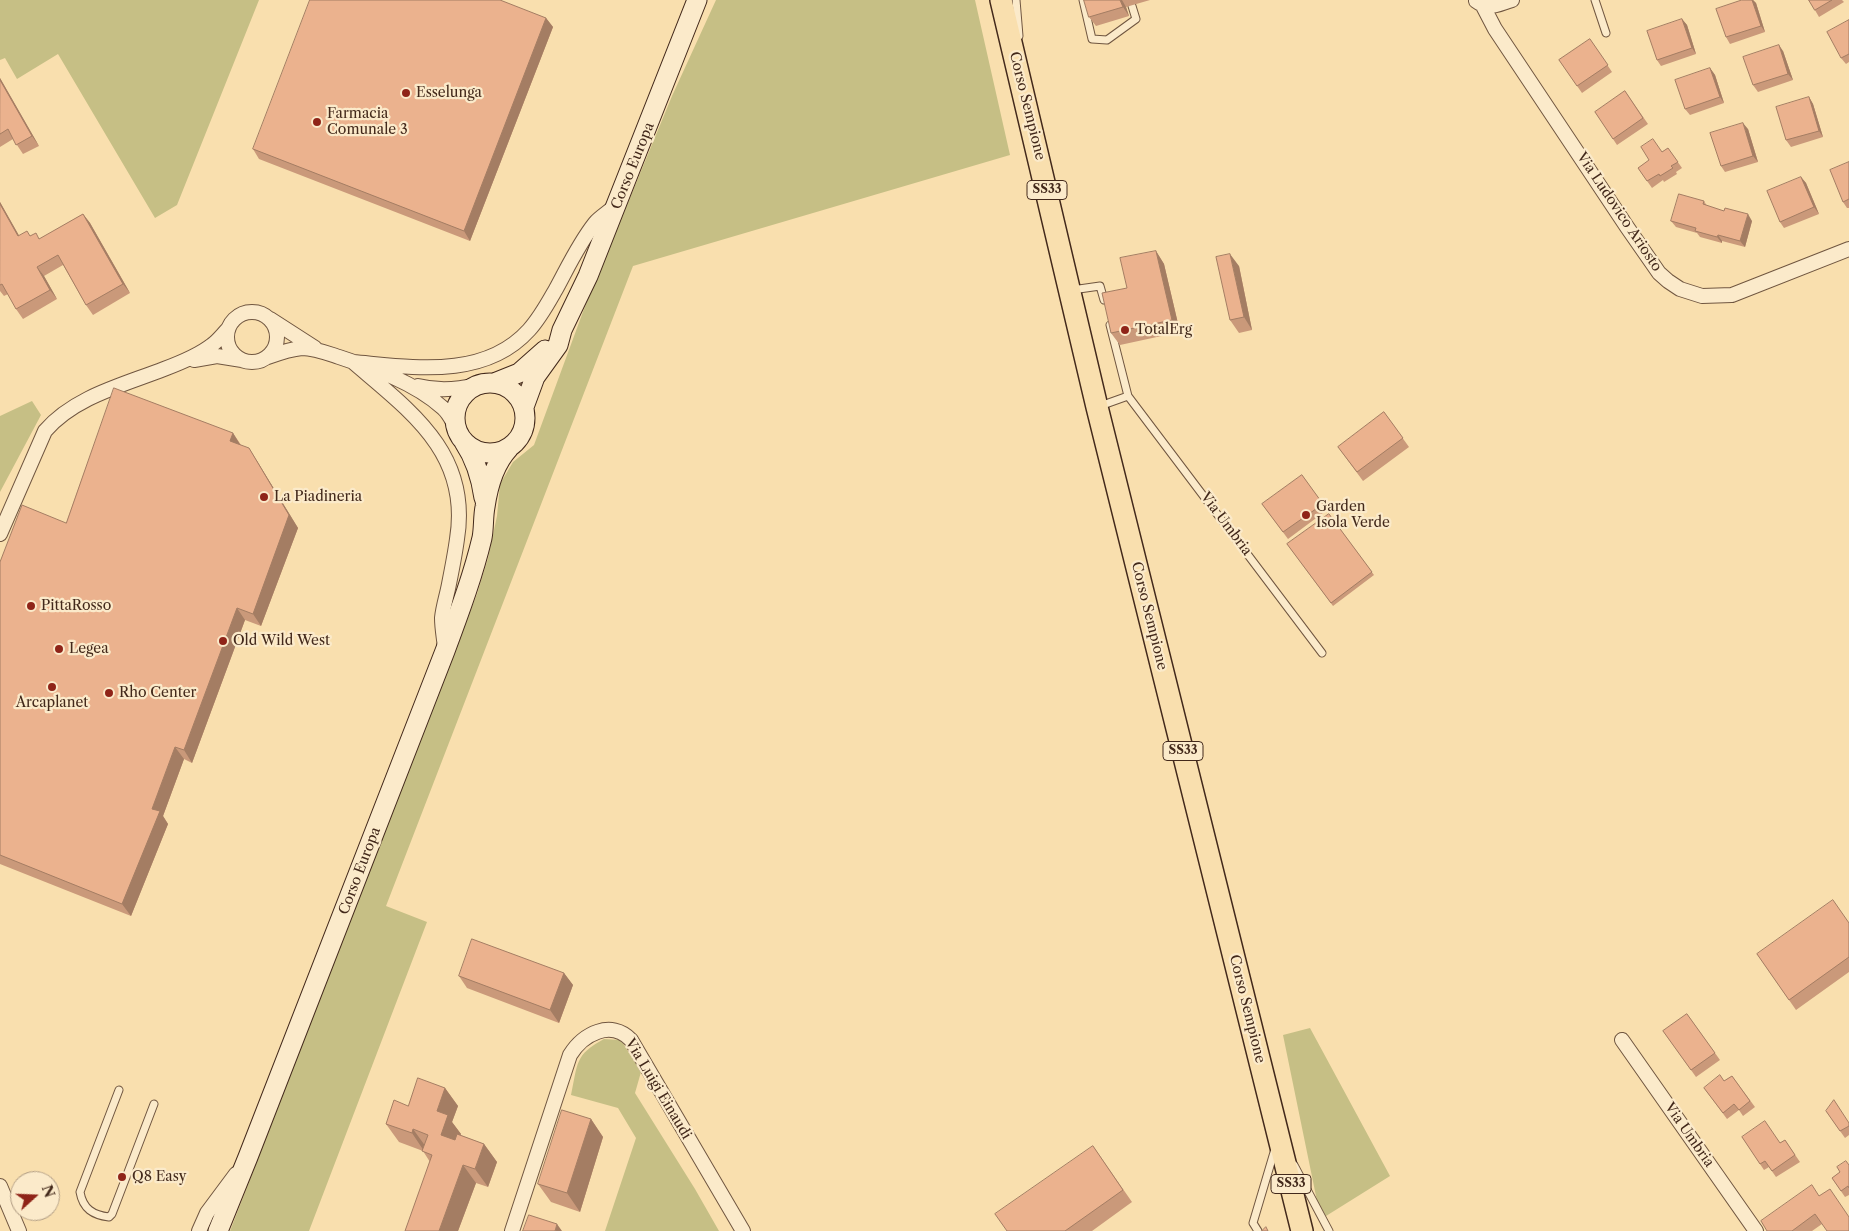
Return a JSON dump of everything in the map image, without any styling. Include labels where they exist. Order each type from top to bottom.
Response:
[{"type":"main road","name":"Corso Europa","points":[[524,407],[535,377],[558,345],[562,330],[588,276],[697,0]]},
{"type":"main road","name":"Corso Sempione","points":[[1001,0],[1071,290],[1097,407],[1302,1231]]},
{"type":"main road","name":"Corso Europa","points":[[485,384],[519,373],[540,355],[562,330]]},
{"type":"main road","points":[[485,384],[509,388],[515,393],[524,407],[525,425],[522,434],[509,448],[495,453],[480,452],[471,448],[460,434],[454,419],[458,402],[462,395],[485,384]]},
{"type":"main road","name":"Corso Europa","points":[[460,434],[477,466],[482,480],[485,506]]},
{"type":"main road","name":"Corso Europa","points":[[218,1231],[445,651],[468,587],[482,535],[490,482],[497,465],[509,448]]},
{"type":"street","points":[[1479,3],[1488,7],[1512,0]]},
{"type":"street","name":"Via Ludovico Ariosto","points":[[1479,3],[1659,273],[1680,289],[1702,296],[1732,295],[1849,249]]},
{"type":"street","points":[[353,362],[441,368],[462,366],[480,361],[506,348],[528,332],[539,318],[578,249],[596,222],[618,204]]},
{"type":"street","points":[[184,362],[212,345],[237,318],[251,312],[265,316],[317,350]]},
{"type":"street","points":[[265,316],[271,321],[277,336],[273,351],[268,357]]},
{"type":"street","points":[[228,329],[227,337],[231,351],[243,361]]},
{"type":"street","points":[[0,534],[45,431],[53,422],[63,414],[102,392],[184,362],[217,356],[252,362],[261,361],[285,350],[303,348],[317,350],[407,384],[428,396],[445,410],[460,434]]},
{"type":"street","points":[[353,362],[415,416],[431,433],[452,474],[458,496],[459,514],[457,540],[442,616],[445,651]]},
{"type":"street","points":[[407,384],[440,390],[455,390],[485,384]]},
{"type":"street","name":"Via Luigi Einaudi","points":[[512,1231],[570,1055],[576,1044],[584,1038],[605,1030],[625,1034],[631,1040],[743,1231]]},
{"type":"street","name":"Via Umbria","points":[[1622,1040],[1756,1231]]},
{"type":"street","points":[[199,1231],[207,1213],[248,1157]]},
{"type":"street","points":[[0,1186],[19,1231]]},
{"type":"lane","points":[[1016,0],[1023,89]]},
{"type":"lane","points":[[1083,0],[1092,39],[1107,40],[1136,19],[1132,6]]},
{"type":"lane","points":[[1595,0],[1606,33]]},
{"type":"lane","points":[[1071,290],[1100,286],[1105,304]]},
{"type":"lane","points":[[1097,407],[1128,396],[1107,313]]},
{"type":"lane","name":"Via Umbria","points":[[1128,396],[1322,653]]},
{"type":"lane","points":[[119,1090],[80,1192],[86,1208],[102,1216],[109,1217],[112,1214],[154,1104]]},
{"type":"lane","points":[[1249,1231],[1279,1136]]},
{"type":"lane","points":[[1279,1136],[1329,1231]]},
{"type":"lane","points":[[1253,1223],[1258,1231]]},
{"type":"shaded area","points":[[0,0],[259,0],[177,205],[155,218],[58,54],[17,79],[5,58],[0,60]]},
{"type":"shaded area","points":[[716,0],[975,0],[1010,155],[633,266],[386,906],[427,922],[309,1231],[230,1231],[477,594],[488,558],[497,516],[500,484],[513,462],[534,445],[584,309],[672,96]]},
{"type":"shaded area","points":[[32,401],[41,415],[0,492],[0,416]]},
{"type":"shaded area","points":[[1310,1028],[1390,1176],[1326,1216],[1317,1201],[1283,1035]]},
{"type":"shaded area","points":[[604,1039],[621,1040],[641,1072],[635,1093],[719,1231],[605,1231],[636,1138],[618,1108],[571,1095],[579,1061],[587,1050]]},
{"type":"building","name":"Esselunga","points":[[310,0],[500,0],[546,18],[464,231],[253,149]]},
{"type":"building","points":[[1084,0],[1120,0],[1123,7],[1089,17]]},
{"type":"building","points":[[1742,0],[1752,0],[1761,26],[1726,37],[1716,9]]},
{"type":"building","points":[[1809,0],[1832,0],[1815,10]]},
{"type":"building","points":[[1682,19],[1692,48],[1657,60],[1647,31]]},
{"type":"building","points":[[1849,20],[1849,54],[1841,58],[1827,32]]},
{"type":"building","points":[[1590,39],[1608,65],[1577,86],[1559,60]]},
{"type":"building","points":[[1779,45],[1788,74],[1753,85],[1743,57]]},
{"type":"building","points":[[1710,68],[1720,97],[1685,109],[1675,80]]},
{"type":"building","points":[[0,80],[32,136],[16,145],[8,129],[0,134]]},
{"type":"building","points":[[1625,91],[1643,118],[1613,139],[1595,112]]},
{"type":"building","points":[[1809,97],[1819,131],[1786,140],[1776,107]]},
{"type":"building","points":[[1743,123],[1753,156],[1721,166],[1710,133]]},
{"type":"building","points":[[1653,139],[1662,152],[1668,148],[1678,162],[1671,166],[1673,168],[1660,176],[1659,174],[1647,181],[1638,168],[1649,160],[1641,147]]},
{"type":"building","points":[[1849,162],[1849,199],[1843,202],[1830,170]]},
{"type":"building","points":[[1801,177],[1814,207],[1780,222],[1767,191]]},
{"type":"building","points":[[1679,194],[1704,201],[1703,204],[1724,211],[1725,208],[1748,214],[1740,241],[1695,231],[1696,228],[1671,221]]},
{"type":"building","points":[[0,204],[18,236],[27,231],[30,236],[36,233],[39,239],[83,214],[123,284],[86,305],[58,255],[37,267],[50,290],[16,309],[2,284],[0,285]]},
{"type":"building","points":[[1156,251],[1172,320],[1111,333],[1102,293],[1127,288],[1120,258]]},
{"type":"building","points":[[1230,254],[1244,317],[1230,320],[1216,257]]},
{"type":"building","name":"Rho Center","points":[[114,388],[233,433],[230,441],[249,448],[289,515],[253,614],[237,608],[184,750],[175,747],[152,809],[160,811],[122,904],[0,855],[0,562],[22,505],[66,523]]},
{"type":"building","points":[[1384,412],[1403,438],[1357,472],[1338,447]]},
{"type":"building","points":[[1302,475],[1323,504],[1283,532],[1262,504]]},
{"type":"building","points":[[1329,514],[1372,572],[1331,603],[1287,544]]},
{"type":"building","points":[[1833,900],[1849,923],[1849,957],[1789,1000],[1757,954]]},
{"type":"building","points":[[472,939],[564,973],[550,1010],[459,976]]},
{"type":"building","points":[[1687,1014],[1715,1053],[1691,1070],[1663,1031]]},
{"type":"building","points":[[1720,1075],[1724,1081],[1732,1076],[1750,1101],[1739,1110],[1734,1104],[1723,1113],[1704,1088]]},
{"type":"building","points":[[418,1078],[445,1088],[437,1111],[448,1115],[441,1135],[455,1140],[457,1134],[484,1144],[475,1169],[463,1165],[439,1231],[405,1231],[432,1155],[422,1151],[428,1135],[413,1129],[412,1133],[386,1124],[394,1100],[408,1106]]},
{"type":"building","points":[[1834,1100],[1849,1123],[1849,1126],[1840,1131],[1826,1111]]},
{"type":"building","points":[[562,1110],[591,1119],[567,1193],[538,1184]]},
{"type":"building","points":[[1765,1121],[1780,1143],[1785,1140],[1795,1155],[1772,1171],[1765,1161],[1760,1164],[1742,1137]]},
{"type":"building","points":[[1093,1146],[1123,1190],[1065,1231],[1007,1231],[995,1214]]},
{"type":"building","points":[[1846,1161],[1849,1165],[1849,1188],[1848,1186],[1841,1191],[1832,1178],[1840,1172],[1837,1167]]},
{"type":"building","points":[[1812,1185],[1819,1196],[1830,1189],[1849,1217],[1849,1231],[1827,1231],[1815,1214],[1792,1231],[1767,1231],[1761,1221]]},
{"type":"building","points":[[529,1215],[557,1224],[555,1231],[523,1231]]},
{"type":"place","name":"Esselunga","points":[[406,93]]},
{"type":"place","name":"Farmacia Comunale 3","points":[[317,122]]},
{"type":"place","name":"TotalErg","points":[[1125,330]]},
{"type":"place","name":"La Piadineria","points":[[264,497]]},
{"type":"place","name":"Garden Isola Verde","points":[[1306,515]]},
{"type":"place","name":"PittaRosso","points":[[31,606]]},
{"type":"place","name":"Old Wild West","points":[[223,641]]},
{"type":"place","name":"Legea","points":[[59,649]]},
{"type":"place","name":"Arcaplanet","points":[[52,687]]},
{"type":"place","name":"Rho Center","points":[[109,693]]},
{"type":"place","name":"Q8 Easy","points":[[122,1177]]}]
